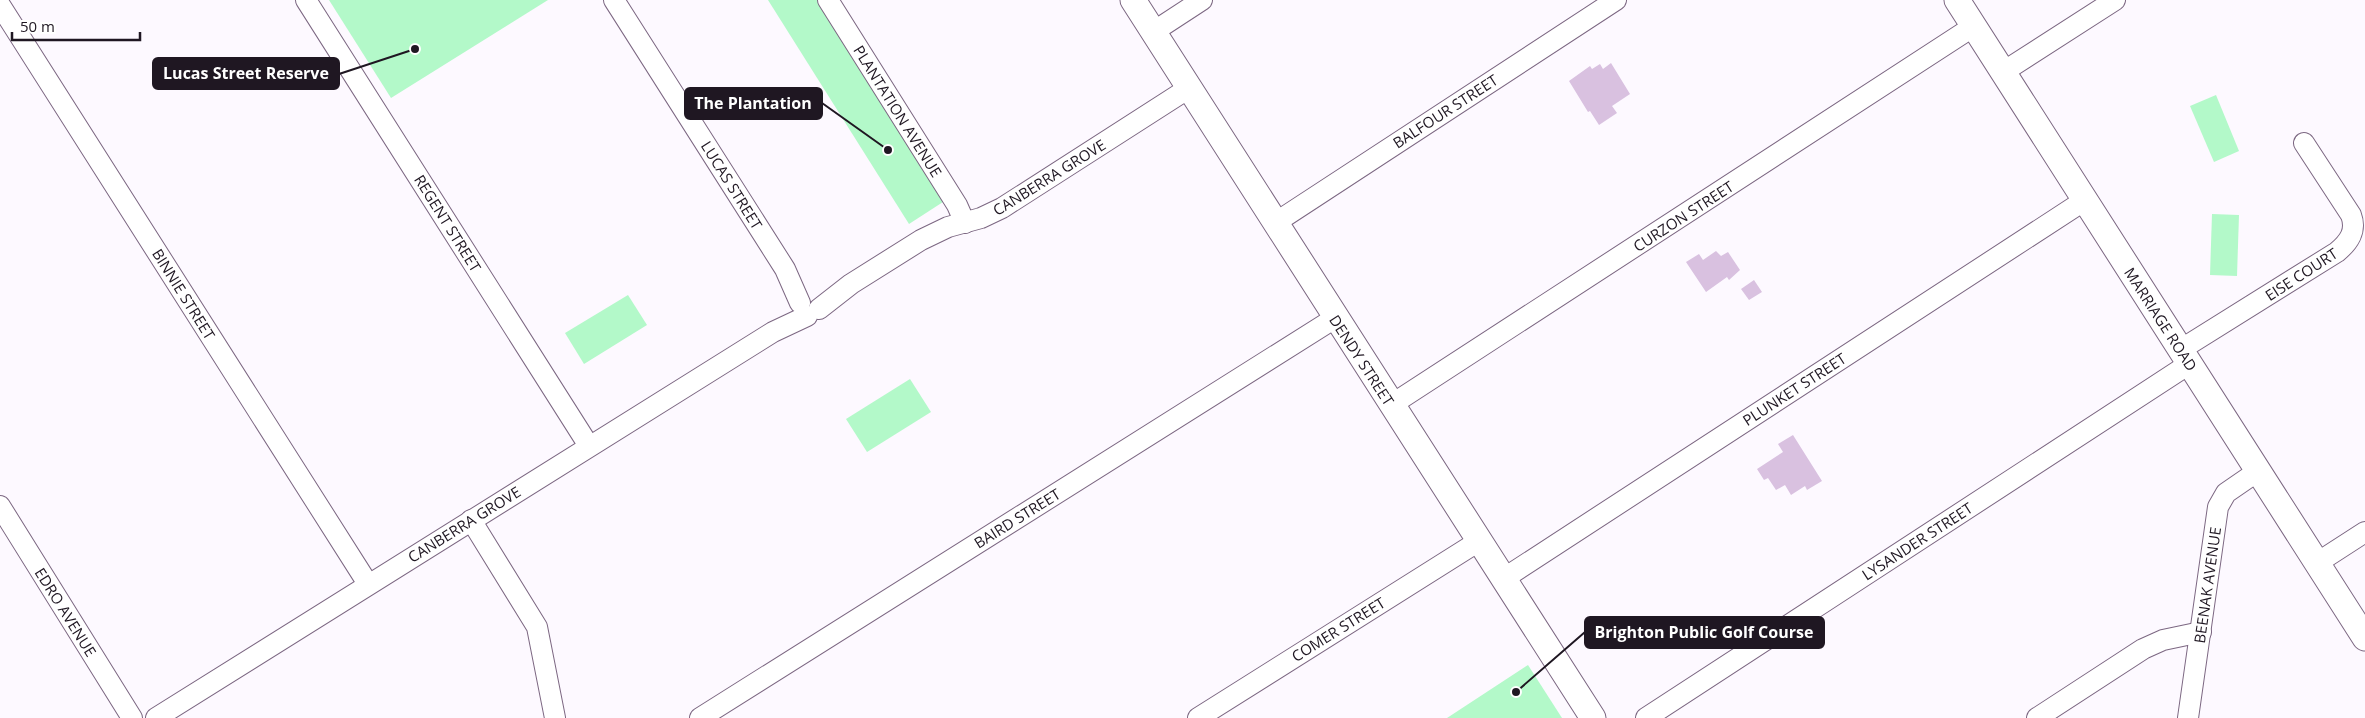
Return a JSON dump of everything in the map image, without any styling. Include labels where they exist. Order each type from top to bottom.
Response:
[{"type":"street","name":"REGENT STREET","points":[[306,0],[589,446]]},
{"type":"street","name":"LUCAS STREET","points":[[614,0],[808,305]]},
{"type":"street","name":"PLANTATION AVENUE","points":[[828,0],[957,205],[965,222]]},
{"type":"street","name":"DENDY STREET","points":[[1133,0],[1592,718]]},
{"type":"street","points":[[1153,32],[1202,0]]},
{"type":"street","name":"BALFOUR STREET","points":[[1275,222],[1616,0]]},
{"type":"street","name":"MARRIAGE ROAD","points":[[1957,0],[2365,638]]},
{"type":"street","points":[[2003,72],[2115,0]]},
{"type":"street","name":"BINNIE STREET","points":[[0,5],[368,584]]},
{"type":"street","name":"CURZON STREET","points":[[1391,405],[1974,26]]},
{"type":"street","name":"CANBERRA GROVE","points":[[156,718],[773,332],[808,305],[851,284],[935,232],[992,214],[1189,88]]},
{"type":"street","name":"EISE COURT","points":[[2185,357],[2337,252],[2349,240],[2354,228],[2351,215],[2304,143]]},
{"type":"street","name":"PLUNKET STREET","points":[[1503,579],[2085,200]]},
{"type":"street","name":"BAIRD STREET","points":[[700,718],[1335,318]]},
{"type":"street","name":"LYSANDER STREET","points":[[1646,718],[2185,357]]},
{"type":"street","name":"BEENAK AVENUE","points":[[2188,718],[2218,507],[2226,493],[2258,471]]},
{"type":"street","name":"EDRO AVENUE","points":[[0,506],[132,718]]},
{"type":"street","points":[[470,520],[537,627],[555,718]]},
{"type":"street","points":[[2317,563],[2365,532]]},
{"type":"street","name":"COMER STREET","points":[[1198,718],[1479,541]]},
{"type":"street","points":[[2037,718],[2143,649],[2164,640],[2201,632]]},
{"type":"green space","points":[[329,0],[548,0],[391,98]]},
{"type":"green space","points":[[768,0],[817,0],[942,197],[943,202],[909,224]]},
{"type":"green space","points":[[2216,95],[2239,151],[2214,162],[2190,106]]},
{"type":"green space","points":[[2212,214],[2239,215],[2237,276],[2210,275]]},
{"type":"green space","points":[[628,295],[647,325],[584,364],[565,333]]},
{"type":"green space","points":[[910,379],[931,412],[867,452],[846,419]]},
{"type":"green space","points":[[1528,665],[1562,718],[1447,718]]},
{"type":"building","points":[[1611,63],[1630,94],[1612,106],[1617,113],[1599,125],[1590,111],[1588,112],[1569,81],[1590,66],[1592,69],[1600,64],[1603,69]]},
{"type":"building","points":[[1716,251],[1721,256],[1728,252],[1740,270],[1729,280],[1727,277],[1706,292],[1686,262],[1699,254],[1703,260]]},
{"type":"building","points":[[1754,280],[1762,292],[1749,300],[1741,289]]},
{"type":"building","points":[[1793,435],[1822,481],[1807,490],[1805,486],[1791,495],[1785,485],[1776,490],[1768,478],[1764,480],[1757,469],[1783,452],[1778,444]]},
{"type":"place","name":"Lucas Street Reserve","points":[[415,49]]},
{"type":"place","name":"The Plantation","points":[[888,150]]},
{"type":"place","name":"Brighton Public Golf Course","points":[[1516,692]]}]
